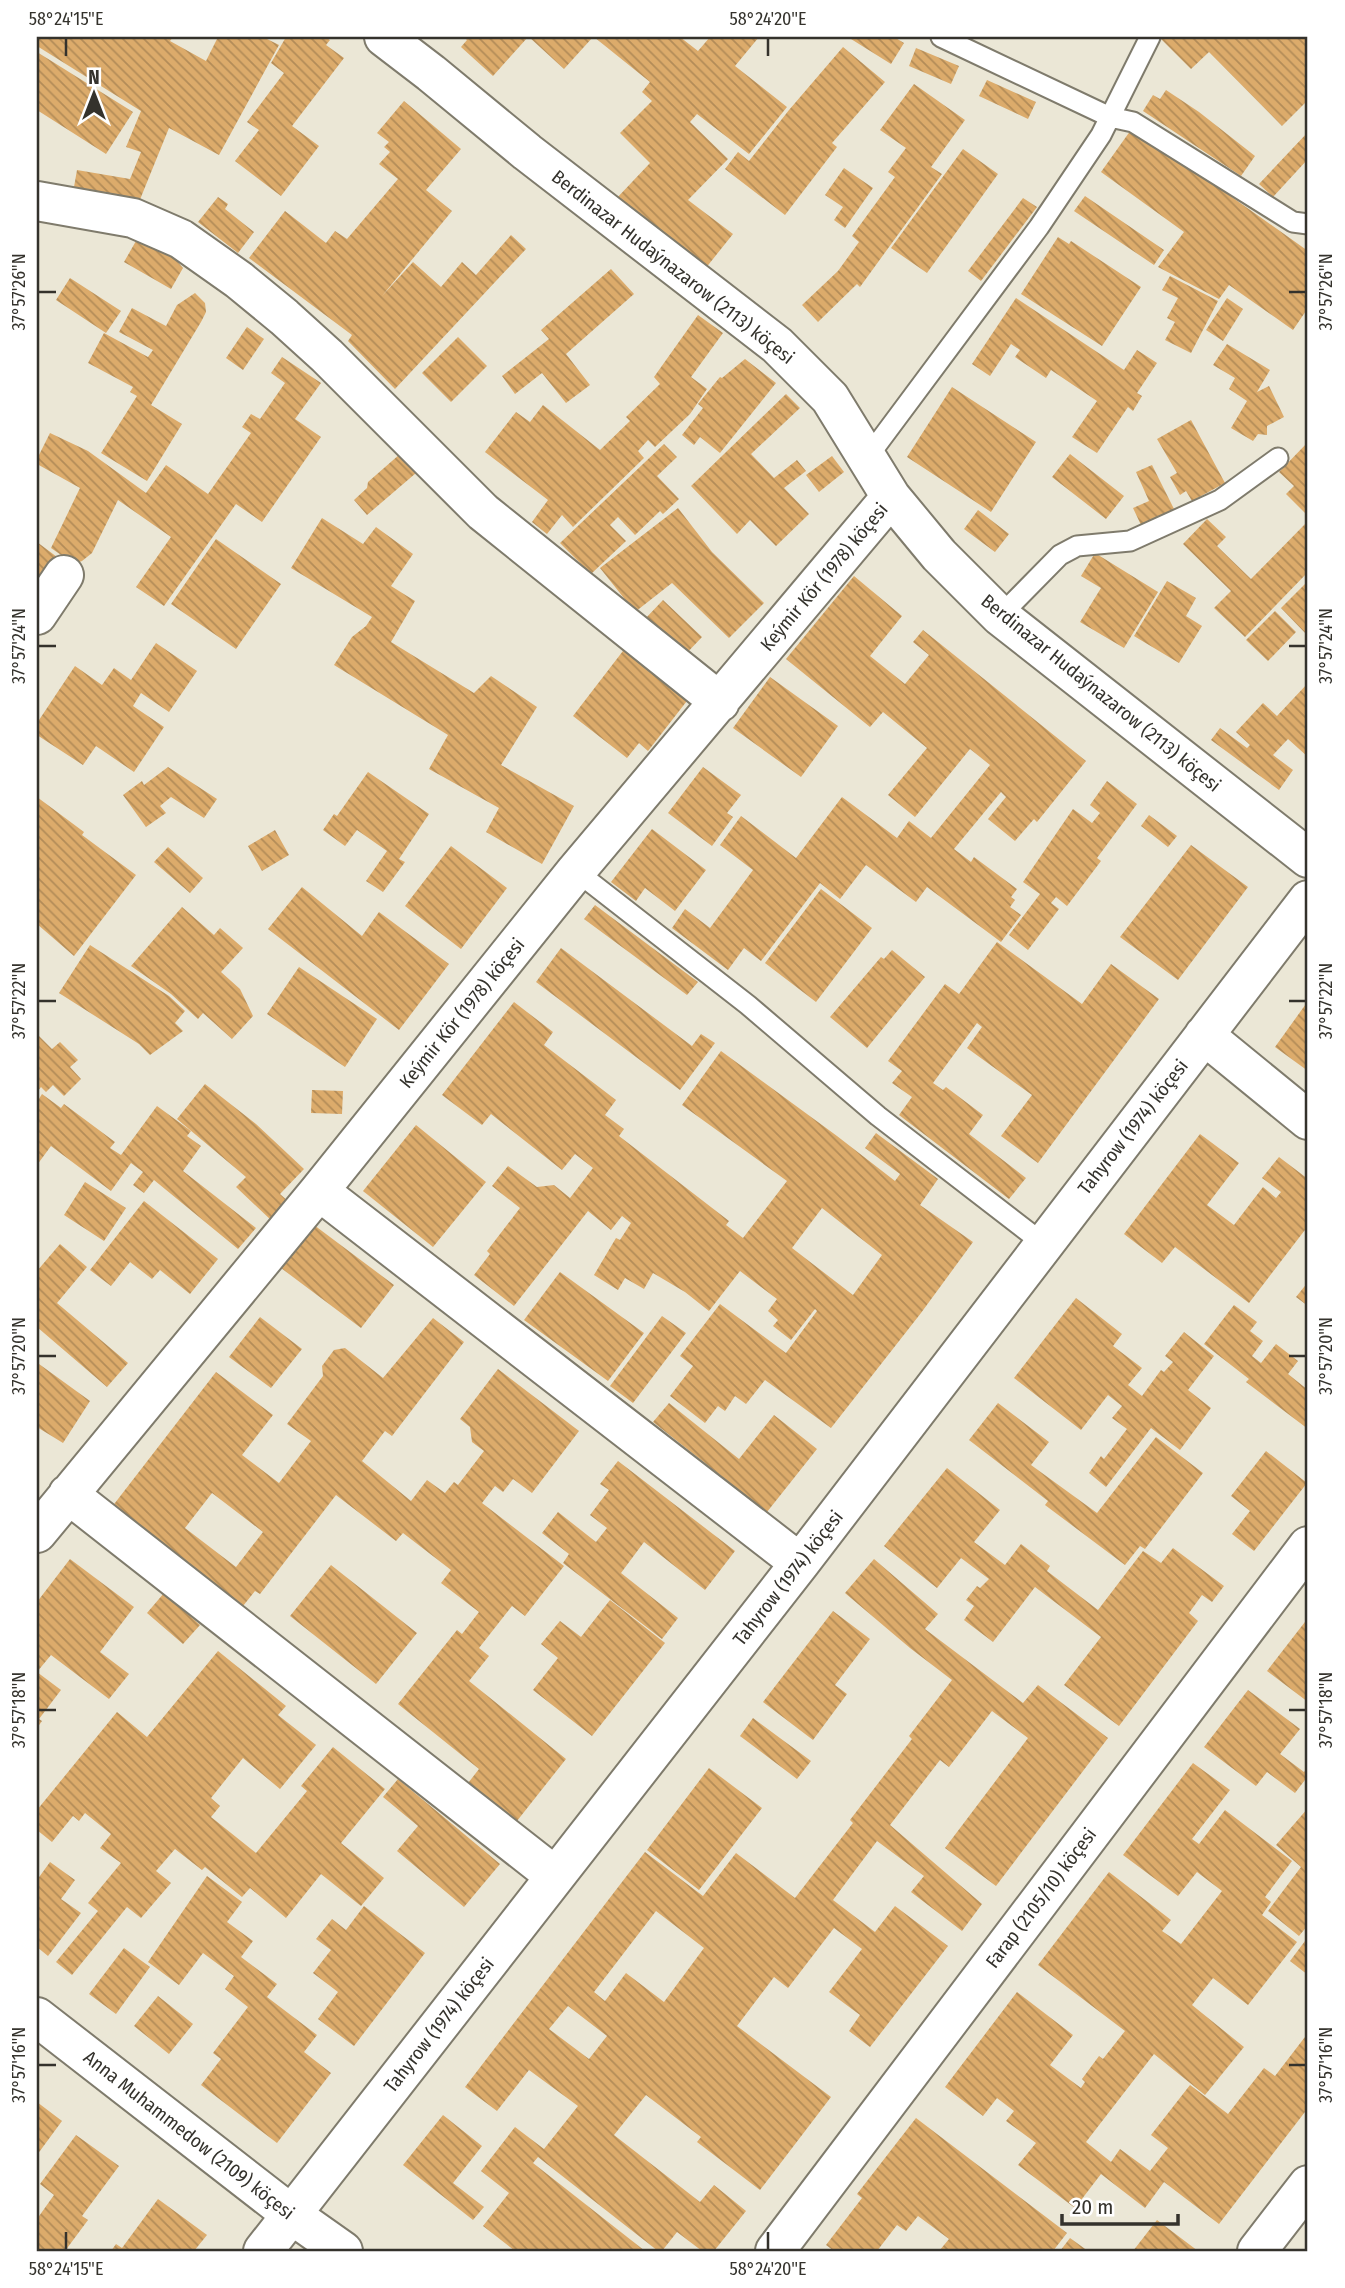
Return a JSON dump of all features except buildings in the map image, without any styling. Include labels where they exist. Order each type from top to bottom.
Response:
[{"type":"street","name":"Berdinazar Hudaýnazarow (2113) köçesi","points":[[384,37],[527,152],[777,345],[830,398],[891,497],[939,555],[1000,616],[1308,858]]},
{"type":"street","points":[[37,201],[133,218],[181,239],[239,279],[327,356],[482,512],[720,702]]},
{"type":"street","name":"Keýmir Kör (1978) köçesi","points":[[37,1533],[319,1191],[576,871],[891,497]]},
{"type":"street","points":[[37,615],[64,575]]},
{"type":"street","name":"Tahyrow (1974) köçesi","points":[[263,2251],[800,1563],[1308,900]]},
{"type":"street","points":[[1204,1035],[1308,1120]]},
{"type":"street","points":[[319,1191],[800,1563]]},
{"type":"street","points":[[68,1494],[555,1876]]},
{"type":"street","name":"Farap (2105/10) köçesi","points":[[775,2251],[1308,1545]]},
{"type":"street","name":"Anna Muhammedow (2109) köçesi","points":[[37,2017],[292,2215],[343,2251]]},
{"type":"street","points":[[1257,2251],[1308,2185]]},
{"type":"lane","points":[[941,37],[1110,117],[1133,122],[1293,222],[1308,224]]},
{"type":"lane","points":[[867,458],[1039,227],[1101,135],[1150,37]]},
{"type":"lane","points":[[1000,616],[1060,555],[1077,546],[1130,541],[1220,500],[1278,458]]},
{"type":"lane","points":[[576,871],[748,1005],[878,1116],[1044,1244]]}]
